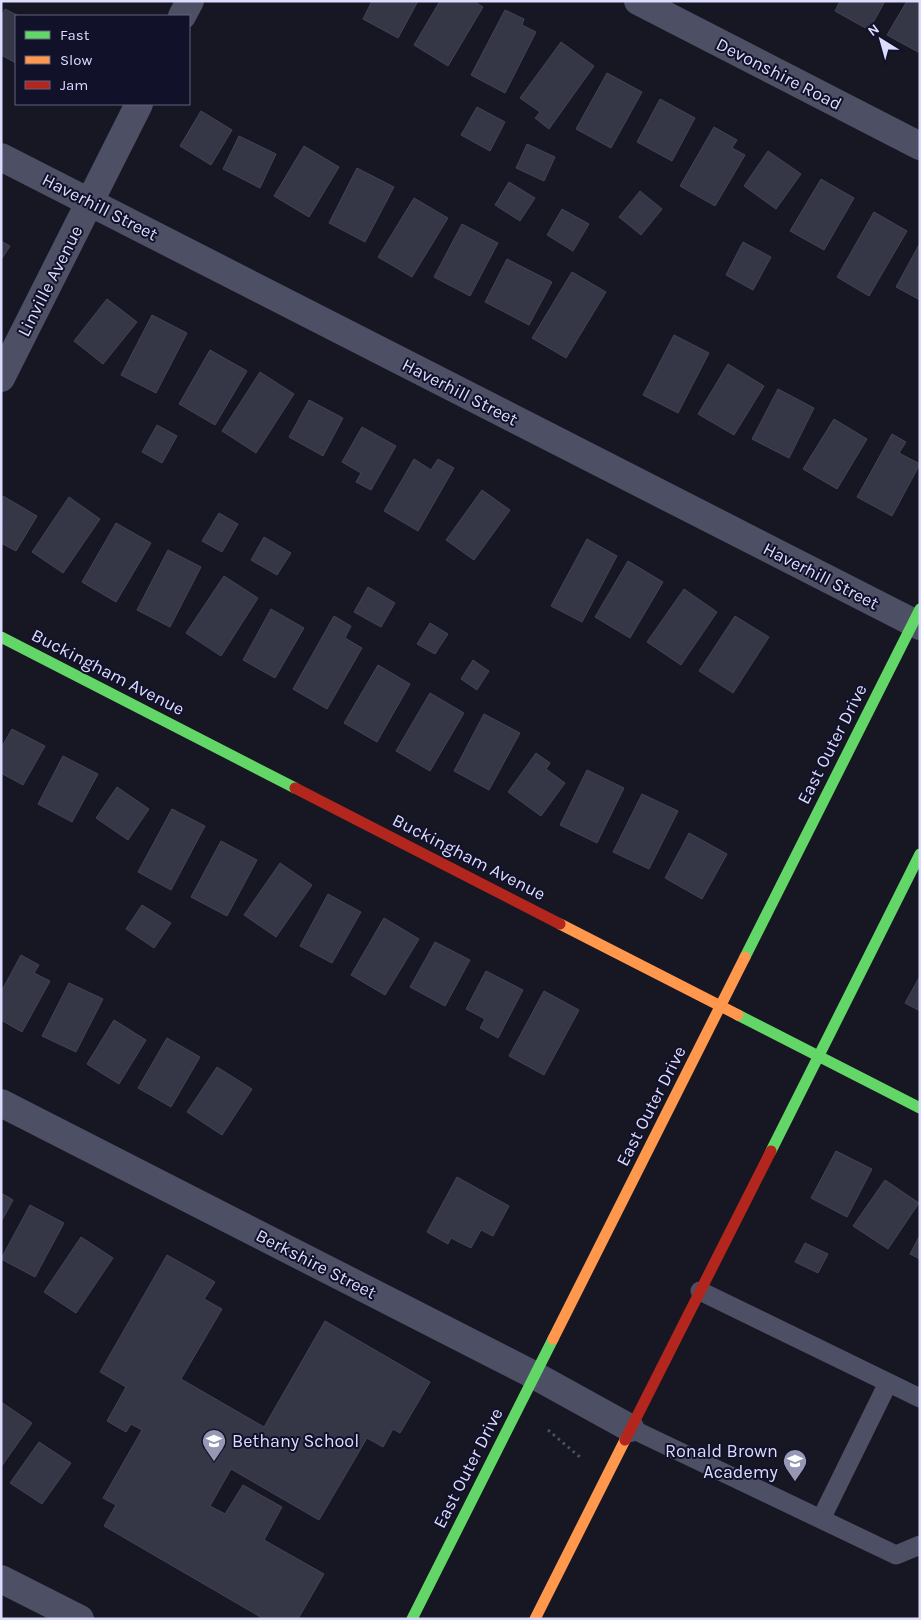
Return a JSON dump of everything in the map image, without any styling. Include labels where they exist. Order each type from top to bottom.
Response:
[{"type":"street","points":[[183,15],[190,1]]},
{"type":"street","name":"Devonshire Road","points":[[638,1],[920,146]]},
{"type":"street","name":"Linville Avenue","points":[[1,378],[138,105]]},
{"type":"street","name":"Haverhill Street","points":[[1,157],[918,619]]},
{"type":"street","name":"East Outer Drive","points":[[412,1619],[721,1005],[918,619]]},
{"type":"street","name":"Buckingham Avenue","points":[[1,637],[920,1108]]},
{"type":"street","points":[[535,1619],[920,854]]},
{"type":"street","name":"Berkshire Street","points":[[1,1103],[534,1375],[630,1428]]},
{"type":"street","points":[[1,1579],[80,1619]]},
{"type":"lane","points":[[700,1291],[920,1398]]},
{"type":"lane","points":[[821,1519],[888,1382]]},
{"type":"lane","points":[[630,1428],[896,1554],[920,1544]]},
{"type":"path","points":[[548,1430],[581,1458]]},
{"type":"building","points":[[372,1],[418,1],[398,38],[363,19]]},
{"type":"building","points":[[440,1],[473,1],[483,7],[448,66],[414,45]]},
{"type":"building","points":[[840,1],[885,1],[869,30],[835,11]]},
{"type":"building","points":[[907,1],[920,2],[920,53],[887,35]]},
{"type":"building","points":[[5,9],[17,15],[15,15],[15,62],[1,55],[1,17]]},
{"type":"building","points":[[505,10],[524,19],[522,25],[536,32],[505,93],[471,75]]},
{"type":"building","points":[[561,42],[594,66],[549,129],[535,118],[540,112],[520,98]]},
{"type":"building","points":[[607,73],[642,92],[611,148],[576,129]]},
{"type":"building","points":[[660,99],[695,118],[672,161],[637,142]]},
{"type":"building","points":[[477,107],[505,122],[490,151],[461,135]]},
{"type":"building","points":[[201,111],[232,130],[211,165],[180,146]]},
{"type":"building","points":[[714,127],[737,140],[732,148],[745,155],[715,206],[680,186]]},
{"type":"building","points":[[239,136],[276,154],[260,188],[223,169]]},
{"type":"building","points":[[527,144],[555,157],[544,181],[516,168]]},
{"type":"building","points":[[304,146],[339,167],[309,217],[274,196]]},
{"type":"building","points":[[768,151],[801,174],[776,209],[744,186]]},
{"type":"building","points":[[357,168],[394,187],[365,242],[329,223]]},
{"type":"building","points":[[821,179],[854,198],[824,250],[790,231]]},
{"type":"building","points":[[509,182],[535,198],[520,221],[495,205]]},
{"type":"building","points":[[640,191],[662,209],[641,235],[619,217]]},
{"type":"building","points":[[414,198],[448,218],[412,277],[378,257]]},
{"type":"building","points":[[562,209],[589,224],[573,251],[547,235]]},
{"type":"building","points":[[874,212],[907,231],[869,296],[837,277]]},
{"type":"building","points":[[462,224],[498,243],[470,296],[434,277]]},
{"type":"building","points":[[1,241],[10,246],[1,260]]},
{"type":"building","points":[[743,242],[771,257],[753,290],[726,275]]},
{"type":"building","points":[[920,243],[920,300],[896,287]]},
{"type":"building","points":[[507,259],[552,282],[529,325],[485,302]]},
{"type":"building","points":[[572,272],[606,292],[566,358],[532,338]]},
{"type":"building","points":[[107,299],[137,322],[103,364],[74,341]]},
{"type":"building","points":[[152,315],[187,333],[156,393],[121,375]]},
{"type":"building","points":[[674,335],[709,353],[678,413],[643,395]]},
{"type":"building","points":[[210,350],[247,371],[215,425],[179,404]]},
{"type":"building","points":[[728,364],[764,386],[734,435],[698,414]]},
{"type":"building","points":[[260,372],[294,394],[256,453],[222,431]]},
{"type":"building","points":[[778,389],[814,408],[789,458],[752,439]]},
{"type":"building","points":[[309,400],[343,418],[323,456],[289,437]]},
{"type":"building","points":[[834,419],[867,439],[837,489],[803,469]]},
{"type":"building","points":[[157,425],[177,436],[162,463],[142,452]]},
{"type":"building","points":[[362,427],[396,446],[371,490],[356,482],[361,473],[342,462]]},
{"type":"building","points":[[892,434],[906,442],[899,453],[920,464],[892,516],[857,497]]},
{"type":"building","points":[[414,459],[431,470],[438,459],[454,468],[418,531],[384,511]]},
{"type":"building","points":[[482,490],[510,510],[474,560],[446,540]]},
{"type":"building","points":[[3,496],[37,516],[16,551],[1,543]]},
{"type":"building","points":[[69,497],[100,519],[63,573],[32,552]]},
{"type":"building","points":[[219,513],[238,524],[222,552],[202,541]]},
{"type":"building","points":[[116,523],[151,543],[116,602],[82,582]]},
{"type":"building","points":[[264,537],[291,553],[277,575],[251,560]]},
{"type":"building","points":[[587,539],[617,556],[582,622],[551,606]]},
{"type":"building","points":[[168,550],[201,567],[170,627],[137,610]]},
{"type":"building","points":[[628,561],[663,582],[630,638],[595,617]]},
{"type":"building","points":[[224,576],[258,598],[221,656],[186,633]]},
{"type":"building","points":[[368,587],[395,603],[381,627],[354,612]]},
{"type":"building","points":[[684,589],[717,612],[681,665],[647,642]]},
{"type":"building","points":[[271,609],[304,628],[275,678],[243,660]]},
{"type":"building","points":[[334,616],[351,626],[345,638],[362,648],[327,709],[293,689]]},
{"type":"building","points":[[735,616],[769,637],[733,693],[699,671]]},
{"type":"building","points":[[430,623],[448,634],[435,654],[417,644]]},
{"type":"building","points":[[473,660],[489,671],[477,690],[461,679]]},
{"type":"building","points":[[378,665],[410,684],[377,742],[344,723]]},
{"type":"building","points":[[430,693],[464,713],[430,771],[396,751]]},
{"type":"building","points":[[484,714],[520,733],[489,790],[454,771]]},
{"type":"building","points":[[12,729],[45,746],[23,785],[1,773],[1,748]]},
{"type":"building","points":[[536,753],[550,763],[546,769],[565,783],[541,816],[508,792]]},
{"type":"building","points":[[63,756],[98,774],[72,822],[38,804]]},
{"type":"building","points":[[587,770],[624,788],[597,843],[560,825]]},
{"type":"building","points":[[117,787],[149,809],[128,840],[96,818]]},
{"type":"building","points":[[642,794],[678,811],[649,869],[613,852]]},
{"type":"building","points":[[172,809],[205,826],[171,890],[138,872]]},
{"type":"building","points":[[689,833],[727,854],[702,899],[665,878]]},
{"type":"building","points":[[221,841],[257,860],[227,916],[191,897]]},
{"type":"building","points":[[280,863],[312,885],[276,937],[244,915]]},
{"type":"building","points":[[328,894],[361,912],[332,963],[300,946]]},
{"type":"building","points":[[142,905],[171,923],[154,948],[126,929]]},
{"type":"building","points":[[384,918],[419,939],[385,995],[351,975]]},
{"type":"building","points":[[435,942],[470,960],[445,1006],[410,987]]},
{"type":"building","points":[[21,955],[39,965],[34,973],[50,981],[22,1032],[1,1020],[1,992]]},
{"type":"building","points":[[486,971],[523,990],[498,1038],[480,1028],[485,1019],[466,1009]]},
{"type":"building","points":[[920,976],[920,1011],[905,1003]]},
{"type":"building","points":[[69,983],[103,999],[76,1052],[42,1036]]},
{"type":"building","points":[[544,991],[579,1010],[544,1075],[509,1056]]},
{"type":"building","points":[[114,1020],[146,1040],[119,1084],[87,1064]]},
{"type":"building","points":[[167,1038],[200,1057],[171,1107],[138,1088]]},
{"type":"building","points":[[217,1067],[252,1089],[222,1135],[187,1112]]},
{"type":"building","points":[[836,1151],[872,1169],[847,1217],[811,1198]]},
{"type":"building","points":[[457,1177],[509,1206],[493,1236],[481,1230],[471,1248],[451,1238],[448,1244],[427,1232]]},
{"type":"building","points":[[885,1180],[919,1203],[888,1249],[853,1226]]},
{"type":"building","points":[[1,1193],[13,1200],[1,1222]]},
{"type":"building","points":[[30,1205],[64,1223],[35,1277],[1,1259]]},
{"type":"building","points":[[920,1235],[920,1259],[910,1254]]},
{"type":"building","points":[[81,1237],[113,1258],[76,1313],[44,1292]]},
{"type":"building","points":[[805,1243],[828,1254],[818,1273],[795,1262]]},
{"type":"building","points":[[167,1255],[215,1282],[204,1299],[222,1309],[181,1379],[264,1427],[325,1321],[430,1382],[400,1433],[393,1429],[383,1447],[367,1438],[319,1520],[231,1469],[210,1506],[225,1514],[243,1485],[282,1507],[264,1540],[324,1574],[298,1619],[264,1619],[104,1526],[116,1505],[103,1498],[142,1430],[131,1424],[126,1432],[107,1421],[126,1387],[100,1372]]},
{"type":"building","points":[[1,1402],[32,1423],[1,1467]]},
{"type":"building","points":[[39,1442],[71,1463],[42,1504],[10,1483]]},
{"type":"traffic: fast","points":[[745,957],[920,609]]},
{"type":"traffic: fast","points":[[1,637],[295,788]]},
{"type":"traffic: fast","points":[[771,1151],[920,854]]},
{"type":"traffic: fast","points":[[738,1015],[920,1108]]},
{"type":"traffic: fast","points":[[412,1619],[553,1339]]},
{"type":"traffic: slow","points":[[560,924],[738,1015]]},
{"type":"traffic: slow","points":[[553,1339],[745,957]]},
{"type":"traffic: slow","points":[[535,1619],[625,1440]]},
{"type":"traffic: jam","points":[[295,788],[560,924]]},
{"type":"traffic: jam","points":[[625,1440],[771,1151]]},
{"type":"place","name":"Bethany School","points":[[214,1462]]},
{"type":"place","name":"Ronald Brown Academy","points":[[795,1482]]}]
